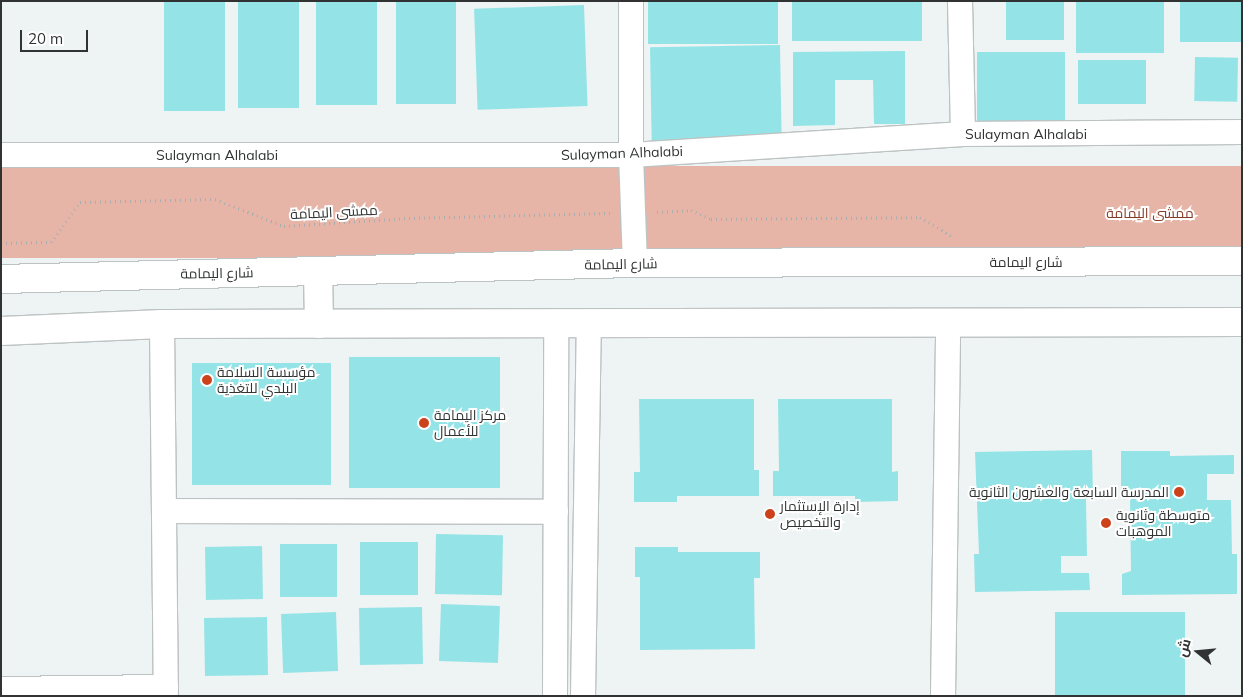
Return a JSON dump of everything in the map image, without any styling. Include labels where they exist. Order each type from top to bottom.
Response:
[{"type":"main road","name":"شارع اليمامة","points":[[1,279],[635,263],[1242,261]]},
{"type":"main road","points":[[318,271],[319,324]]},
{"type":"main road","points":[[1,330],[162,324],[1242,322]]},
{"type":"street","points":[[631,1],[630,155],[635,263]]},
{"type":"street","points":[[960,1],[963,134]]},
{"type":"street","name":"Sulayman Alhalabi","points":[[1,155],[630,155],[963,134],[1242,132]]},
{"type":"street","points":[[583,696],[589,323]]},
{"type":"street","points":[[943,696],[948,323]]},
{"type":"street","points":[[7,691],[166,691],[162,324]]},
{"type":"street","points":[[555,696],[556,324]]},
{"type":"street","points":[[164,511],[556,512]]},
{"type":"path","name":"ممشى اليمامة","points":[[1,243],[51,242],[80,202],[216,199],[284,226],[409,218],[604,214]]},
{"type":"path","points":[[657,212],[690,210],[711,219],[920,217],[956,239]]},
{"type":"green space","name":"ممشى اليمامة","points":[[1,166],[1242,166],[1242,258],[1,258]]},
{"type":"building","points":[[164,1],[225,1],[225,111],[164,111]]},
{"type":"building","points":[[238,1],[299,1],[299,108],[238,108]]},
{"type":"building","points":[[316,1],[377,1],[377,105],[316,105]]},
{"type":"building","points":[[396,1],[456,1],[456,104],[396,104]]},
{"type":"building","points":[[648,1],[778,1],[778,44],[648,44]]},
{"type":"building","points":[[792,1],[922,1],[922,41],[792,41]]},
{"type":"building","points":[[1006,1],[1064,1],[1064,40],[1006,40]]},
{"type":"building","points":[[1076,1],[1164,1],[1164,53],[1076,53]]},
{"type":"building","points":[[1180,1],[1242,1],[1242,42],[1180,42]]},
{"type":"building","points":[[584,5],[588,106],[478,110],[474,9]]},
{"type":"building","points":[[780,45],[782,140],[652,142],[650,47]]},
{"type":"building","points":[[905,51],[905,124],[874,124],[873,80],[835,80],[835,125],[793,126],[793,52]]},
{"type":"building","points":[[977,52],[1065,52],[1065,123],[977,123]]},
{"type":"building","points":[[1195,57],[1238,58],[1237,102],[1194,101]]},
{"type":"building","points":[[1078,60],[1146,60],[1146,104],[1078,104]]},
{"type":"building","name":"مركز اليمامة للأعمال","points":[[349,357],[500,357],[500,488],[349,488]]},
{"type":"building","points":[[192,363],[331,363],[331,485],[192,485]]},
{"type":"building","points":[[639,399],[754,399],[754,470],[759,470],[759,496],[677,496],[677,502],[634,502],[634,472],[640,472]]},
{"type":"building","points":[[778,399],[892,399],[892,472],[898,471],[898,501],[855,502],[855,496],[773,496],[773,471],[779,471]]},
{"type":"building","points":[[1092,450],[1093,498],[1086,499],[1087,556],[1061,556],[1061,573],[1089,573],[1090,590],[975,592],[974,554],[979,554],[975,452]]},
{"type":"building","points":[[1121,451],[1170,451],[1170,456],[1234,455],[1234,474],[1207,474],[1207,500],[1231,500],[1232,554],[1237,554],[1237,594],[1122,595],[1122,574],[1131,571],[1130,497],[1121,497]]},
{"type":"building","points":[[436,534],[503,535],[502,595],[435,594]]},
{"type":"building","points":[[360,542],[418,542],[418,595],[360,595]]},
{"type":"building","points":[[280,544],[337,544],[337,597],[280,597]]},
{"type":"building","points":[[262,546],[263,599],[206,600],[205,547]]},
{"type":"building","points":[[635,547],[678,547],[678,552],[760,552],[760,578],[754,578],[755,649],[640,650],[640,577],[635,577]]},
{"type":"building","points":[[441,604],[500,606],[498,663],[439,661]]},
{"type":"building","points":[[422,607],[423,664],[360,665],[359,608]]},
{"type":"building","points":[[336,612],[338,671],[283,673],[281,614]]},
{"type":"building","points":[[1055,612],[1185,612],[1185,696],[1055,696]]},
{"type":"building","points":[[267,617],[268,675],[205,676],[204,618]]},
{"type":"place","name":"مؤسسة السلامة البلدي للتغذية","points":[[207,380]]},
{"type":"place","name":"مركز اليمامة للأعمال","points":[[424,423]]},
{"type":"place","name":"المدرسة السابعة والعشرون الثانوية","points":[[1179,492]]},
{"type":"place","name":"إدارة الإستثمار والتخصيص","points":[[770,514]]},
{"type":"place","name":"متوسطة وثانوية الموهبات","points":[[1106,523]]}]
